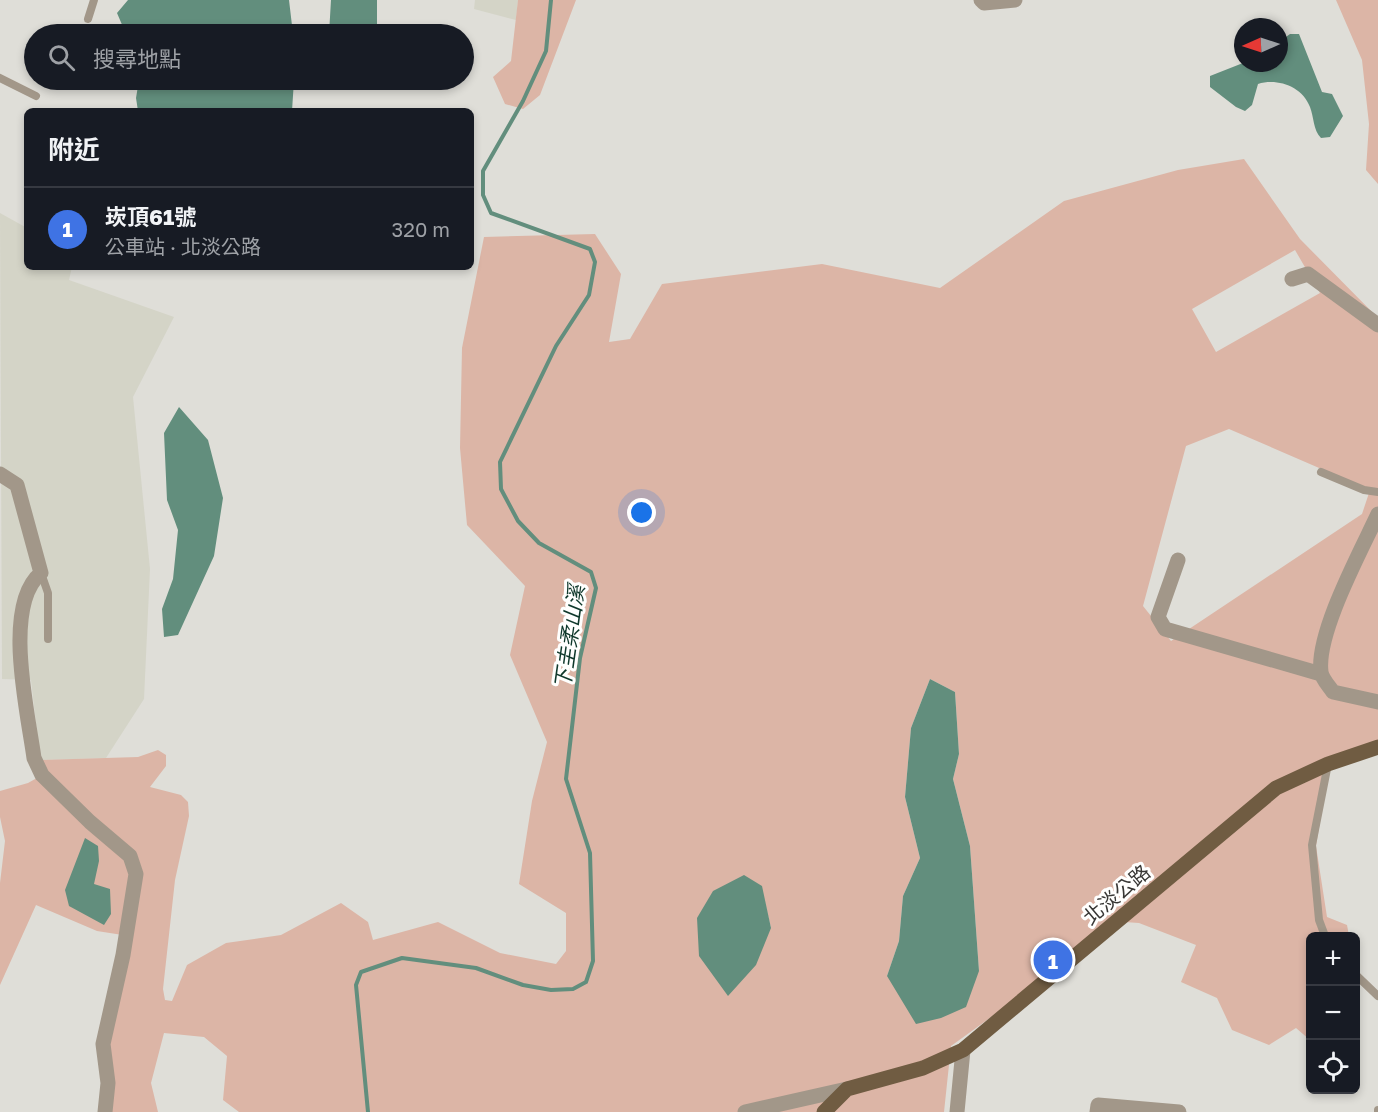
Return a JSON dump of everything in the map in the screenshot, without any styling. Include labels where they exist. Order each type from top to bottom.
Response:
[{"type":"main road","name":"北淡公路","points":[[824,1112],[847,1089],[923,1068],[963,1050],[1276,788],[1328,764],[1378,747]]},
{"type":"street","points":[[981,0],[984,3],[1015,0]]},
{"type":"street","points":[[1292,279],[1308,274],[1378,325]]},
{"type":"street","points":[[0,474],[18,485],[41,573],[31,581],[24,603],[20,639],[34,758],[42,775],[90,822],[130,856],[136,874],[123,955],[103,1044],[108,1083],[105,1112]]},
{"type":"street","points":[[1378,514],[1339,597],[1321,653],[1321,674],[1333,692],[1378,702]]},
{"type":"street","points":[[1178,560],[1158,617],[1165,629],[1321,674]]},
{"type":"street","points":[[957,1112],[963,1050]]},
{"type":"street","points":[[745,1112],[847,1089]]},
{"type":"street","points":[[1098,1109],[1179,1112]]},
{"type":"lane","points":[[88,19],[94,0]]},
{"type":"lane","points":[[0,78],[36,96]]},
{"type":"lane","points":[[1321,472],[1364,490],[1378,492]]},
{"type":"lane","points":[[41,573],[48,593],[48,639]]},
{"type":"lane","points":[[1324,932],[1319,920],[1312,844],[1328,764]]},
{"type":"lane","points":[[1360,979],[1378,996]]},
{"type":"shaded area","points":[[128,0],[289,0],[292,24],[122,24],[117,13]]},
{"type":"shaded area","points":[[331,0],[377,0],[377,24],[330,24]]},
{"type":"shaded area","points":[[475,0],[518,0],[516,20],[474,9]]},
{"type":"shaded area","points":[[518,0],[576,0],[540,95],[523,109],[505,104],[493,77],[511,61]]},
{"type":"shaded area","points":[[1336,0],[1378,0],[1378,184],[1366,170],[1369,124],[1362,60]]},
{"type":"shaded area","points":[[1299,34],[1322,92],[1332,94],[1343,116],[1330,137],[1321,138],[1316,131],[1306,100],[1288,85],[1273,82],[1258,84],[1252,105],[1245,111],[1210,87],[1210,76],[1234,67],[1234,72],[1288,72],[1288,35]]},
{"type":"shaded area","points":[[137,90],[293,90],[292,108],[138,108]]},
{"type":"shaded area","points":[[1244,159],[1300,239],[1378,318],[1378,751],[1329,768],[1316,846],[1327,917],[1347,925],[1348,932],[1306,932],[1306,1037],[1296,1028],[1269,1045],[1232,1030],[1217,998],[1181,982],[1196,945],[1139,923],[1110,921],[1005,1007],[951,1046],[944,1112],[239,1112],[223,1100],[227,1056],[204,1037],[164,1033],[151,1083],[158,1112],[106,1112],[106,1041],[129,936],[97,931],[36,905],[0,985],[0,883],[5,841],[0,817],[0,791],[28,783],[44,774],[40,760],[138,757],[158,750],[166,755],[166,766],[150,787],[181,795],[188,802],[189,816],[175,880],[163,989],[165,1000],[172,1001],[187,965],[226,943],[281,935],[341,903],[368,922],[373,940],[438,922],[500,953],[556,964],[566,951],[566,913],[519,884],[532,801],[547,742],[510,655],[525,586],[467,525],[460,448],[462,348],[484,237],[595,234],[621,274],[609,342],[630,339],[662,284],[822,264],[940,288],[1064,201],[1178,170]],"holes":[[[1295,250],[1320,293],[1216,352],[1192,309]],[[1229,429],[1370,490],[1362,514],[1171,641],[1143,606],[1186,446]],[[930,679],[955,692],[959,754],[953,779],[970,846],[979,971],[887,976],[899,941],[903,896],[920,858],[905,797],[911,728]],[[743,876],[761,886],[771,928]]]},
{"type":"shaded area","points":[[0,213],[24,226],[24,270],[71,270],[69,280],[174,317],[133,397],[150,569],[144,699],[106,758],[40,760],[31,680],[2,679]]},
{"type":"shaded area","points":[[179,407],[208,440],[223,498],[214,556],[178,635],[164,637],[162,609],[173,579],[178,530],[167,500],[164,433]]},
{"type":"shaded area","points":[[930,679],[955,692],[959,754],[953,779],[970,846],[979,971],[966,1007],[941,1018],[916,1024],[887,976],[899,941],[903,896],[920,858],[905,797],[911,728]]},
{"type":"shaded area","points":[[85,838],[98,846],[99,861],[94,884],[110,889],[111,914],[104,925],[69,906],[65,890]]},
{"type":"shaded area","points":[[744,875],[762,886],[771,928],[756,965],[728,996],[699,956],[697,918],[713,891]]},
{"type":"waterway","name":"下圭柔山溪","points":[[368,1112],[356,985],[361,972],[402,958],[476,968],[523,985],[551,990],[573,989],[586,982],[593,961],[590,853],[566,779],[580,658],[596,588],[591,572],[539,543],[518,521],[501,489],[500,462],[556,346],[589,295],[595,262],[590,249],[491,213],[483,195],[483,171],[523,101],[546,51],[551,0]]},
{"type":"place","name":"崁頂61號","points":[[1053,960]]}]
